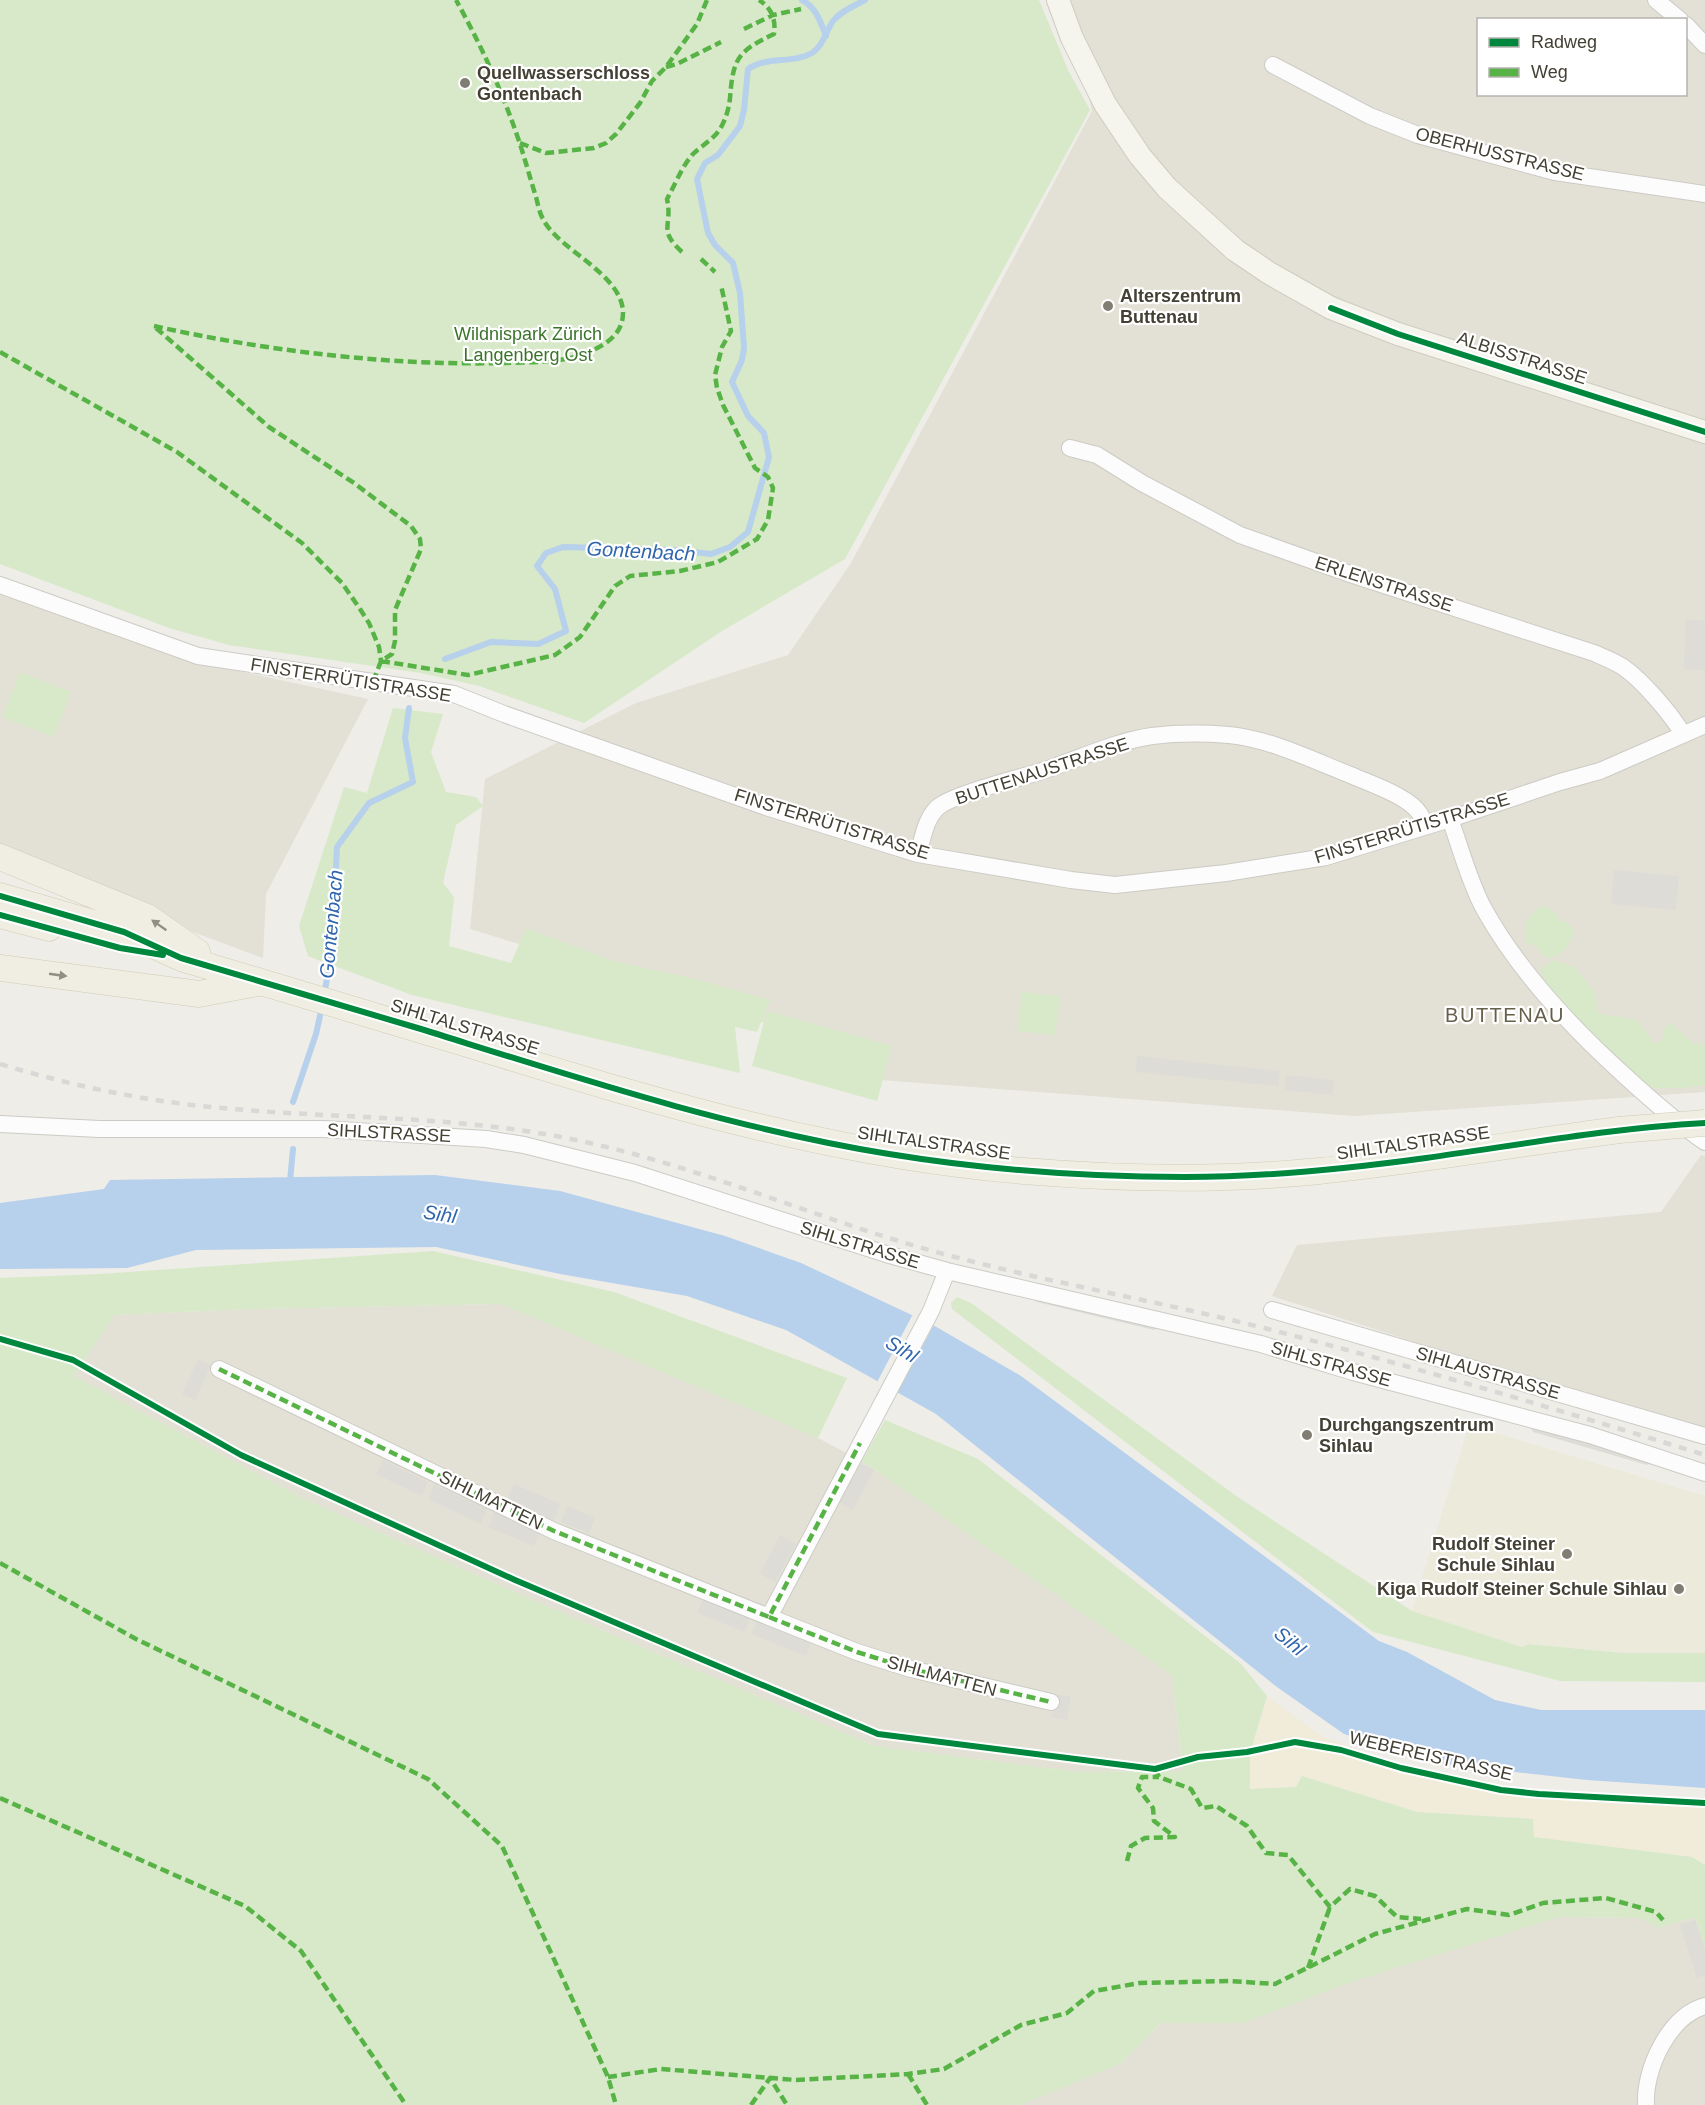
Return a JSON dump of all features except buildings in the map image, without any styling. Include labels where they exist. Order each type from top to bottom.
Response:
[{"type":"main road","name":"ALBISSTRASSE","points":[[1058,0],[1072,38],[1105,104],[1140,156],[1167,188],[1235,250],[1269,273],[1331,308],[1398,334],[1705,432]]},
{"type":"main road","points":[[0,857],[147,917],[224,971]]},
{"type":"main road","name":"SIHLTALSTRASSE","points":[[0,896],[124,932],[181,958]]},
{"type":"main road","name":"SIHLTALSTRASSE","points":[[0,915],[120,948],[181,958],[636,1095],[758,1127],[888,1154],[1024,1171],[1186,1177],[1286,1173],[1427,1158],[1619,1130],[1705,1123]]},
{"type":"main road","points":[[0,968],[199,994],[262,983]]},
{"type":"street","points":[[1656,0],[1678,18]]},
{"type":"street","points":[[1687,26],[1705,45]]},
{"type":"street","name":"OBERHUSSTRASSE","points":[[1273,64],[1370,116],[1418,135],[1555,172],[1705,194]]},
{"type":"street","name":"ERLENSTRASSE","points":[[1070,448],[1097,455],[1142,483],[1240,535],[1353,575],[1594,653],[1623,667],[1642,683],[1671,715],[1683,734]]},
{"type":"street","name":"FINSTERRÜTISTRASSE","points":[[0,585],[198,656],[454,694],[766,807],[918,854],[1115,885],[1226,873],[1326,857],[1600,771],[1705,725]]},
{"type":"street","name":"BUTTENAUSTRASSE","points":[[918,854],[928,820],[938,806],[1106,747],[1152,736],[1194,734],[1263,742],[1305,757],[1394,795],[1420,814],[1425,826]]},
{"type":"street","points":[[1450,819],[1483,906],[1506,945],[1557,1009],[1602,1055],[1683,1127],[1705,1142]]},
{"type":"street","name":"SIHLSTRASSE","points":[[0,1124],[99,1129],[324,1129],[463,1137],[524,1145],[626,1170],[875,1250],[948,1271],[1261,1344],[1353,1372],[1590,1435],[1705,1473]]},
{"type":"street","points":[[769,1617],[931,1311],[948,1271]]},
{"type":"street","name":"SIHLAUSTRASSE","points":[[1272,1310],[1705,1436]]},
{"type":"street","name":"SIHLMATTEN","points":[[219,1369],[554,1531],[857,1652],[911,1670],[1051,1702]]},
{"type":"street","points":[[1646,2105],[1653,2063],[1673,2026],[1696,2008],[1705,2006]]},
{"type":"shaded area","points":[[1067,0],[1705,0],[1705,1092],[1354,1116],[881,1080],[742,1012],[470,929],[485,779],[636,703],[788,655],[851,563],[1092,111]]},
{"type":"shaded area","points":[[0,589],[202,663],[368,699],[266,894],[263,958],[0,860]]},
{"type":"shaded area","points":[[1686,619],[1705,621],[1705,671],[1684,669]]},
{"type":"shaded area","points":[[1614,870],[1679,876],[1676,910],[1611,904]]},
{"type":"shaded area","points":[[1137,1056],[1280,1071],[1278,1086],[1136,1072]]},
{"type":"shaded area","points":[[1286,1075],[1334,1080],[1332,1095],[1285,1090]]},
{"type":"shaded area","points":[[1701,1155],[1705,1156],[1705,1432],[1272,1296],[1297,1245],[1661,1212]]},
{"type":"shaded area","points":[[1032,1296],[1161,1326],[1154,1330],[1037,1302]]},
{"type":"shaded area","points":[[501,1304],[818,1438],[862,1461],[1172,1675],[1183,1771],[1080,1772],[875,1746],[590,1625],[306,1500],[74,1376],[114,1315],[249,1309]]},
{"type":"shaded area","points":[[198,1359],[211,1365],[195,1400],[182,1394]]},
{"type":"shaded area","points":[[1529,1424],[1655,1461],[1647,1465],[1533,1432]]},
{"type":"shaded area","name":"Rudolf Steiner Schule Sihlau","points":[[1469,1425],[1705,1496],[1705,1653],[1623,1653],[1528,1644],[1522,1647],[1412,1611]]},
{"type":"shaded area","points":[[383,1460],[428,1482],[422,1496],[376,1474]]},
{"type":"shaded area","points":[[860,1463],[874,1470],[853,1510],[838,1502]]},
{"type":"shaded area","points":[[514,1484],[560,1504],[554,1520],[507,1500]]},
{"type":"shaded area","points":[[434,1485],[487,1509],[481,1524],[428,1499]]},
{"type":"shaded area","points":[[567,1506],[595,1518],[589,1533],[561,1522]]},
{"type":"shaded area","points":[[494,1512],[540,1532],[534,1546],[488,1527]]},
{"type":"shaded area","points":[[780,1535],[796,1544],[775,1582],[760,1574]]},
{"type":"shaded area","points":[[703,1599],[750,1617],[745,1632],[697,1613]]},
{"type":"shaded area","points":[[757,1620],[811,1642],[806,1656],[752,1634]]},
{"type":"shaded area","points":[[1057,1694],[1071,1697],[1067,1720],[1052,1717]]},
{"type":"shaded area","points":[[1267,1696],[1323,1737],[1401,1763],[1520,1788],[1705,1800],[1705,1865],[1692,1857],[1534,1837],[1532,1819],[1417,1812],[1302,1776],[1296,1787],[1250,1789],[1250,1754]]},
{"type":"shaded area","points":[[1559,1917],[1639,1918],[1659,1928],[1695,1917],[1705,1946],[1705,2105],[1021,2105],[1122,2063],[1161,2023],[1243,2023],[1354,1981]]},
{"type":"shaded area","points":[[1695,1920],[1705,1949],[1705,1975],[1697,1978],[1680,1925]]},
{"type":"green space","name":"Wildnispark Zürich Langenberg Ost","points":[[0,0],[1039,0],[1068,70],[1090,110],[845,559],[722,631],[584,723],[479,686],[421,673],[229,645],[169,628],[0,564]]},
{"type":"green space","points":[[20,672],[71,692],[54,737],[2,717]]},
{"type":"green space","points":[[393,708],[443,714],[431,752],[446,792],[476,797],[483,806],[456,825],[443,883],[454,897],[449,946],[511,963],[526,928],[614,961],[699,980],[770,1000],[757,1032],[735,1027],[740,1073],[412,995],[308,956],[299,926],[344,787],[367,793]]},
{"type":"green space","points":[[1542,906],[1553,910],[1559,921],[1565,921],[1574,930],[1566,948],[1549,958],[1540,953],[1537,946],[1528,944],[1525,933],[1529,917]]},
{"type":"green space","points":[[1554,960],[1574,967],[1595,992],[1598,1012],[1609,1016],[1636,1019],[1654,1043],[1665,1040],[1663,1031],[1670,1022],[1694,1044],[1705,1045],[1705,1085],[1685,1088],[1654,1088],[1615,1072],[1604,1044],[1570,1015],[1563,1003],[1551,997],[1540,969]]},
{"type":"green space","points":[[1022,992],[1060,996],[1055,1035],[1018,1031]]},
{"type":"green space","points":[[767,1011],[892,1046],[877,1101],[752,1066]]},
{"type":"green space","points":[[433,1251],[614,1292],[847,1378],[818,1438],[501,1304],[249,1309],[114,1315],[74,1376],[306,1500],[590,1625],[875,1746],[1080,1772],[1183,1771],[1172,1675],[862,1461],[885,1420],[978,1459],[1241,1664],[1267,1696],[1250,1753],[1250,1789],[1296,1787],[1302,1776],[1417,1812],[1533,1819],[1534,1837],[1692,1857],[1705,1865],[1705,1946],[1695,1917],[1659,1928],[1639,1918],[1559,1917],[1354,1981],[1243,2023],[1161,2023],[1122,2063],[1021,2105],[0,2105],[0,1278],[100,1274]]},
{"type":"green space","points":[[957,1297],[971,1303],[1239,1498],[1412,1611],[1522,1647],[1528,1644],[1623,1653],[1705,1653],[1705,1682],[1560,1681],[1373,1632],[952,1309],[951,1303]]},
{"type":"water","name":"Sihl","points":[[435,1175],[560,1191],[725,1236],[801,1263],[933,1325],[1021,1376],[1379,1641],[1407,1652],[1495,1700],[1541,1710],[1705,1710],[1705,1788],[1587,1780],[1445,1764],[1344,1734],[1277,1687],[936,1414],[786,1330],[687,1296],[560,1274],[436,1247],[196,1250],[127,1268],[0,1269],[0,1203],[104,1189],[110,1180]]},
{"type":"pier","points":[[914,1312],[935,1323],[896,1395],[876,1384]]},
{"type":"waterway","name":"Gontenbach","points":[[802,0],[814,11],[826,36]]},
{"type":"waterway","name":"Gontenbach","points":[[445,659],[491,642],[538,644],[566,631],[555,589],[537,566],[546,553],[563,547],[676,550],[711,554],[730,547],[748,532],[769,457],[764,433],[748,416],[732,382],[742,360],[744,348],[740,293],[733,263],[715,245],[708,233],[697,179],[705,163],[718,155],[740,126],[748,69],[755,65],[797,58],[812,53],[819,46],[836,17],[865,0]]},
{"type":"waterway","name":"Gontenbach","points":[[324,994],[331,959],[337,847],[369,803],[413,782],[405,738],[409,708]]},
{"type":"waterway","name":"Gontenbach","points":[[293,1102],[316,1034],[322,1007]]},
{"type":"waterway","name":"Gontenbach","points":[[290,1181],[293,1149]]},
{"type":"railway","points":[[0,1064],[86,1087],[174,1103],[491,1126],[534,1132],[624,1151],[719,1180],[907,1244],[1032,1276],[1225,1319],[1319,1343],[1485,1389],[1705,1455]]},
{"type":"marked path","points":[[154,326],[240,343],[329,355],[418,362],[536,362],[567,359],[586,353],[611,339],[620,328],[622,321],[620,299],[613,286],[602,274],[562,241],[543,219],[506,104],[483,52],[456,0]]},
{"type":"marked path","points":[[520,143],[546,153],[594,148],[606,143],[640,103],[652,81],[666,67],[697,24],[707,0]]},
{"type":"marked path","points":[[682,252],[668,233],[667,199],[689,159],[720,129],[726,117],[733,74],[740,57],[752,46],[774,34],[772,15],[759,0]]},
{"type":"marked path","points":[[744,29],[773,15],[801,9]]},
{"type":"marked path","points":[[666,67],[677,64],[721,42]]},
{"type":"marked path","points":[[701,259],[715,272]]},
{"type":"marked path","points":[[381,661],[468,675],[555,655],[580,637],[615,586],[630,576],[680,571],[718,562],[757,539],[768,520],[773,488],[768,477],[755,468],[723,405],[717,388],[715,375],[722,347],[731,331],[721,285]]},
{"type":"marked path","points":[[156,328],[269,427],[354,483],[411,526],[420,539],[421,549],[395,610],[395,641],[392,654],[381,661],[373,682]]},
{"type":"marked path","points":[[0,352],[177,452],[302,543],[342,583],[360,609],[379,647],[381,661]]},
{"type":"marked path","points":[[219,1369],[554,1531],[769,1617],[860,1443]]},
{"type":"marked path","points":[[0,1563],[136,1639],[428,1779],[502,1846],[608,2077],[616,2105]]},
{"type":"marked path","points":[[769,1617],[857,1652],[911,1669],[1051,1702]]},
{"type":"marked path","points":[[1155,1769],[1159,1777],[1191,1789],[1202,1808],[1216,1806],[1247,1826],[1266,1853],[1288,1855],[1330,1907],[1350,1889],[1375,1896],[1397,1917],[1421,1919]]},
{"type":"marked path","points":[[1127,1861],[1131,1846],[1145,1838],[1175,1837],[1154,1821],[1153,1808],[1138,1788],[1142,1777],[1159,1777]]},
{"type":"marked path","points":[[0,1798],[245,1906],[301,1951],[406,2105]]},
{"type":"marked path","points":[[608,2077],[661,2069],[796,2080],[908,2074],[944,2069],[1021,2025],[1067,2013],[1094,1991],[1140,1983],[1229,1981],[1275,1984],[1375,1934],[1467,1909],[1509,1915],[1543,1903],[1606,1898],[1656,1912],[1663,1920]]},
{"type":"marked path","points":[[1308,1968],[1330,1907]]},
{"type":"marked path","points":[[908,2074],[927,2105]]},
{"type":"marked path","points":[[751,2105],[770,2078],[787,2105]]},
{"type":"cycle path","points":[[1331,308],[1398,334],[1705,432]]},
{"type":"cycle path","points":[[0,896],[124,932],[181,958],[653,1100],[829,1143],[926,1160],[1073,1174],[1148,1177],[1245,1176],[1366,1166],[1600,1133],[1705,1123]]},
{"type":"cycle path","points":[[0,915],[120,948],[163,955]]},
{"type":"cycle path","name":"WEBEREISTRASSE","points":[[0,1339],[73,1360],[241,1455],[515,1580],[878,1734],[1155,1769],[1198,1757],[1247,1752],[1295,1742],[1341,1750],[1401,1768],[1501,1790],[1705,1803]]},
{"type":"place","name":"Quellwasserschloss Gontenbach","points":[[465,83]]},
{"type":"place","name":"Alterszentrum Buttenau","points":[[1108,306]]},
{"type":"place","name":"Durchgangszentrum Sihlau","points":[[1307,1435]]},
{"type":"place","name":"Rudolf Steiner Schule Sihlau","points":[[1567,1554]]},
{"type":"place","name":"Kiga Rudolf Steiner Schule Sihlau","points":[[1679,1589]]},
{"type":"district","name":"BUTTENAU","points":[[1505,1015]]}]
